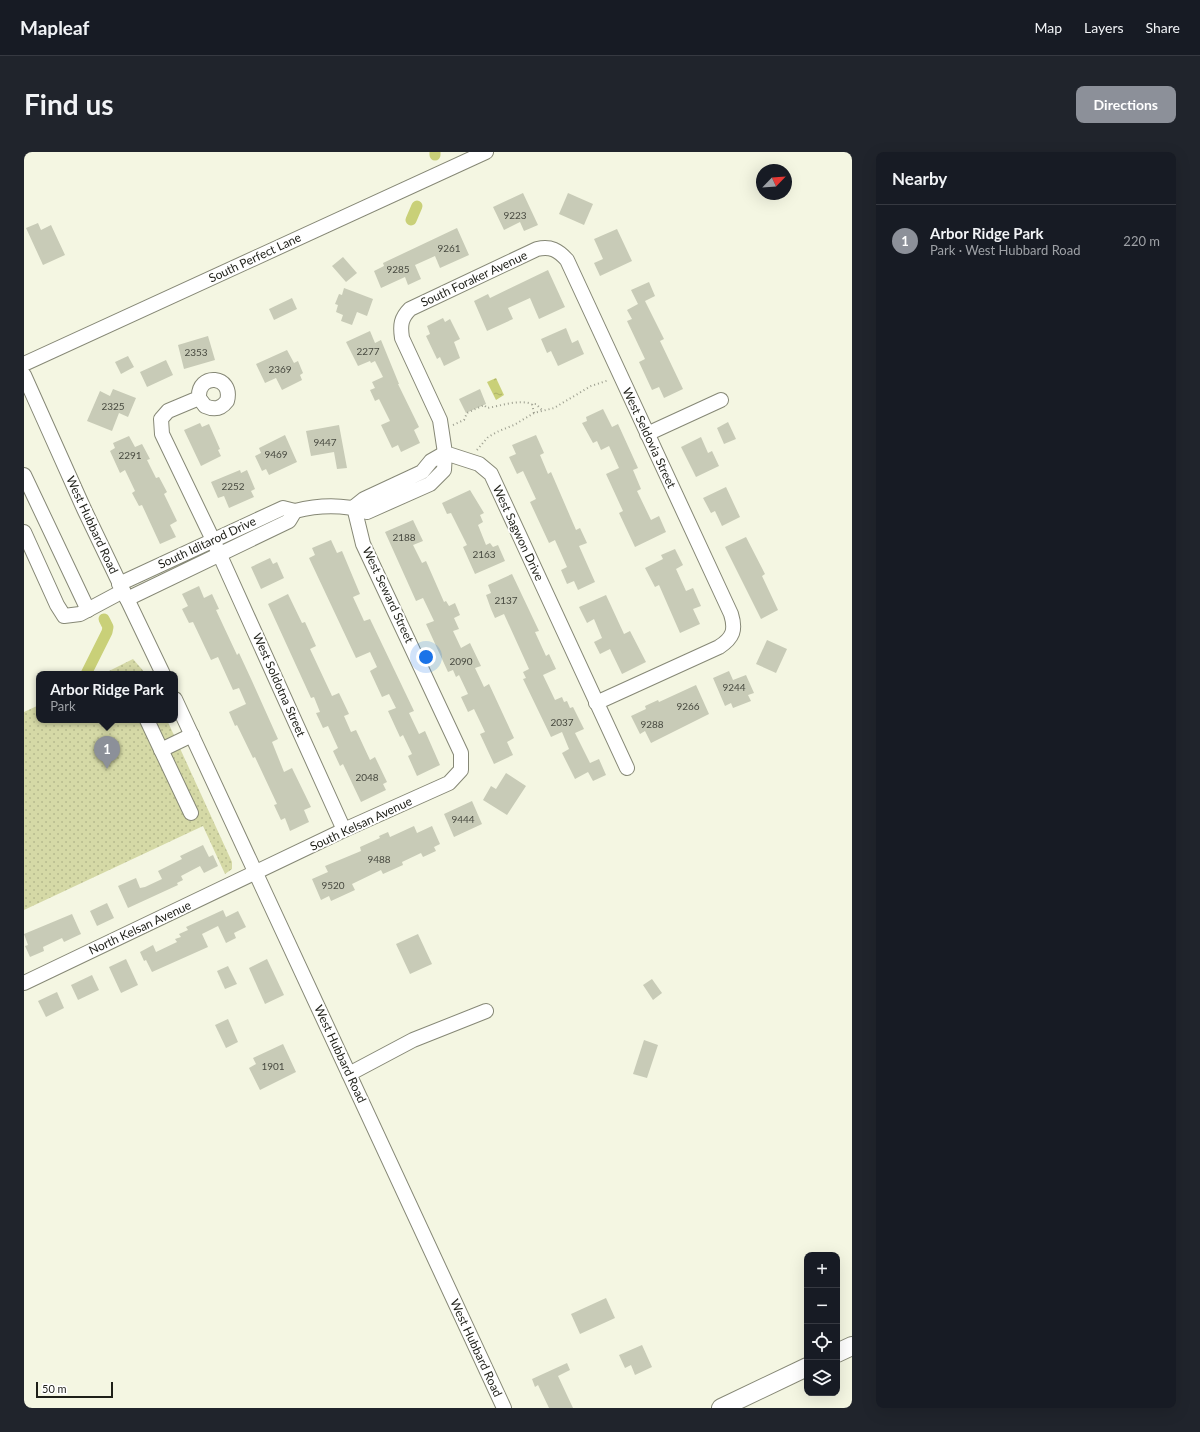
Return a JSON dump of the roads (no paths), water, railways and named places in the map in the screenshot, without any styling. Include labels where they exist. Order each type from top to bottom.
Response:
[{"type":"main road","points":[[840,1352],[852,1346]]},
{"type":"main road","points":[[721,1408],[804,1368]]},
{"type":"street","name":"South Perfect Lane","points":[[24,364],[486,152]]},
{"type":"street","name":"South Foraker Avenue","points":[[445,453],[440,420],[402,338],[401,320],[410,309],[537,250],[553,248]]},
{"type":"street","name":"West Seldovia Street","points":[[553,248],[561,253],[567,260],[731,614],[734,624],[733,634],[728,641],[719,647],[596,703]]},
{"type":"street","name":"West Hubbard Road","points":[[24,375],[123,591],[162,671]]},
{"type":"street","name":"West Soldotna Street","points":[[199,398],[168,411],[161,419],[162,434],[213,540],[344,830]]},
{"type":"street","points":[[647,434],[721,400]]},
{"type":"street","name":"South Iditarod Drive","points":[[123,591],[213,540],[283,508],[295,511],[325,506],[354,508],[367,512],[430,484],[444,470],[445,453]]},
{"type":"street","name":"West Sagwon Drive","points":[[445,453],[479,464],[491,474],[627,768]]},
{"type":"street","points":[[24,475],[88,610]]},
{"type":"street","name":"West Seward Street","points":[[354,508],[363,544],[461,753],[461,770]]},
{"type":"street","name":"South Iditarod Drive","points":[[123,591],[219,554],[289,521],[295,511]]},
{"type":"street","points":[[24,532],[57,605],[64,616],[80,614],[123,591]]},
{"type":"street","name":"West Hubbard Road","points":[[178,706],[257,873],[504,1408]]},
{"type":"street","points":[[148,723],[191,813]]},
{"type":"street","points":[[161,750],[192,735]]},
{"type":"street","name":"South Kelsan Avenue","points":[[257,873],[344,830],[449,783],[461,770]]},
{"type":"street","name":"North Kelsan Avenue","points":[[24,983],[257,873]]},
{"type":"street","points":[[349,1074],[413,1040],[486,1011]]},
{"type":"water","points":[[496,378],[504,395],[496,400],[487,382]]},
{"type":"waterway","points":[[411,220],[417,206]]},
{"type":"waterway","points":[[88,671],[107,632],[108,627],[104,619]]},
{"type":"place","name":"Arbor Ridge Park","points":[[107,769]]}]
